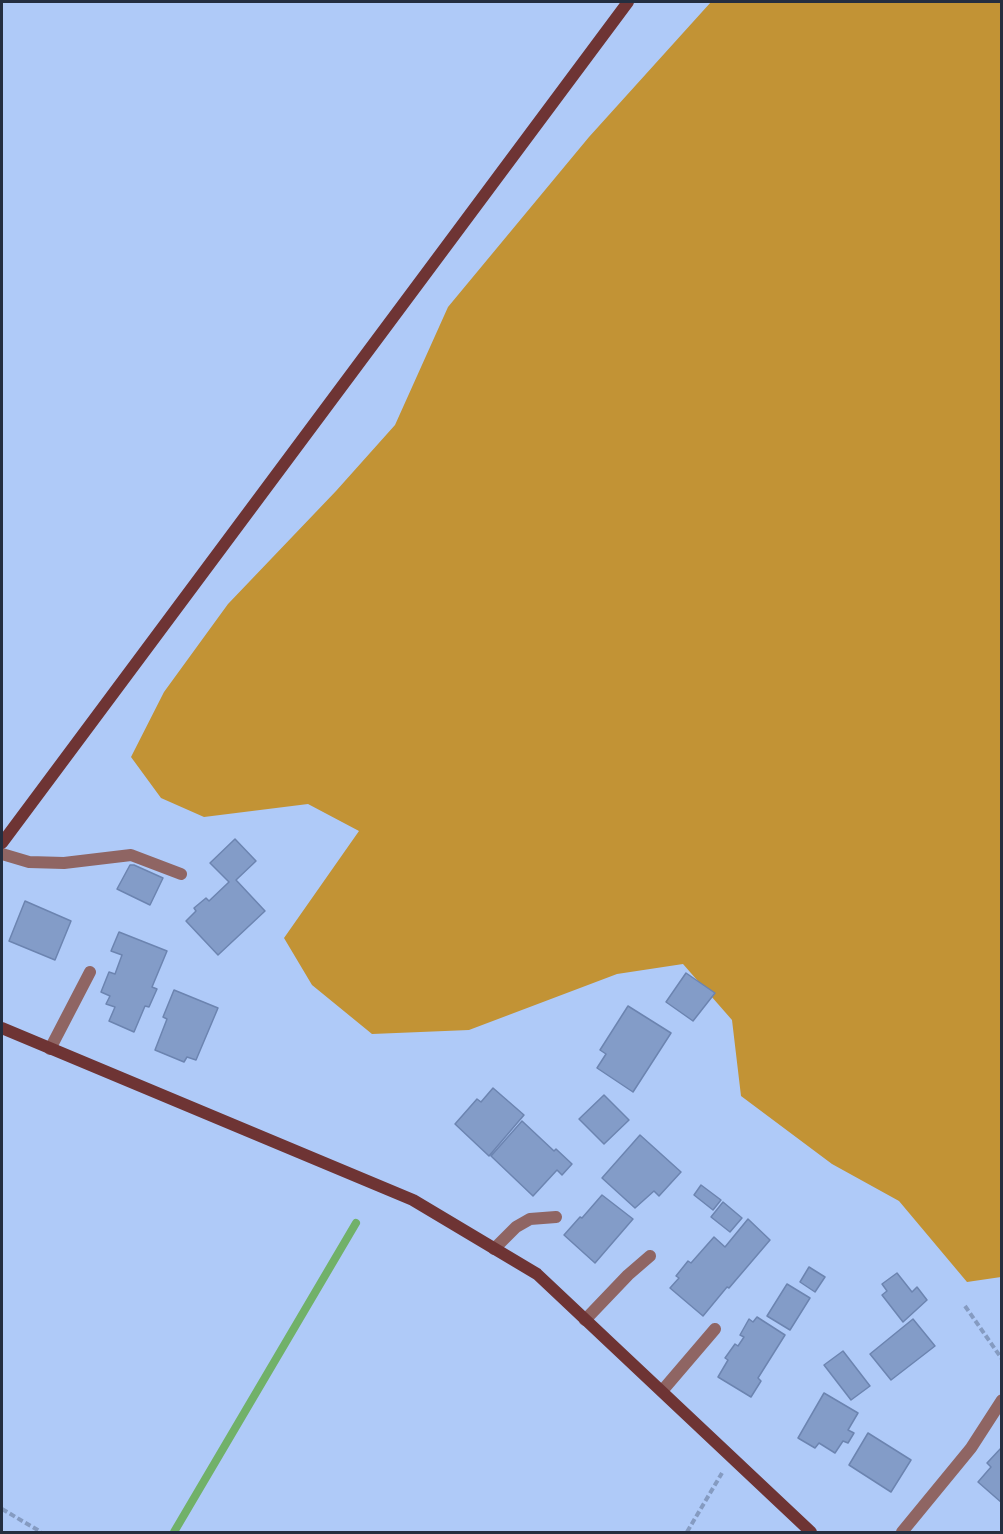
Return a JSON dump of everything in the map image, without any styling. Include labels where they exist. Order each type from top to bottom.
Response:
[{"type":"street","points":[[2,843],[628,2]]},
{"type":"street","points":[[2,854],[29,862],[64,863],[130,855],[181,874]]},
{"type":"street","points":[[50,1049],[90,972]]},
{"type":"street","points":[[2,1028],[412,1200],[537,1274],[811,1533]]},
{"type":"street","points":[[494,1249],[516,1227],[530,1219],[556,1217]]},
{"type":"street","points":[[585,1320],[628,1275],[650,1257]]},
{"type":"street","points":[[662,1391],[715,1329]]},
{"type":"street","points":[[902,1533],[959,1464],[1002,1400]]},
{"type":"path","points":[[965,1306],[1002,1359]]},
{"type":"path","points":[[687,1533],[732,1457]]},
{"type":"path","points":[[2,1509],[41,1533]]},
{"type":"shaded area","points":[[711,2],[1001,2],[1001,1277],[967,1282],[899,1201],[832,1164],[741,1096],[732,1020],[683,964],[617,974],[469,1030],[372,1034],[312,985],[284,938],[359,831],[308,804],[204,817],[161,798],[131,757],[164,692],[228,604],[336,491],[395,425],[448,307],[589,137]]},
{"type":"building","points":[[235,839],[256,861],[236,880],[265,911],[218,955],[186,921],[196,911],[194,908],[206,898],[209,901],[229,882],[210,863]]},
{"type":"building","points":[[130,865],[163,878],[150,905],[117,889]]},
{"type":"building","points":[[25,901],[71,921],[55,960],[9,941]]},
{"type":"building","points":[[119,932],[167,951],[152,987],[157,989],[149,1007],[145,1006],[134,1032],[109,1021],[115,1007],[106,1004],[110,996],[101,992],[109,972],[115,974],[122,955],[111,951]]},
{"type":"building","points":[[686,973],[715,993],[693,1021],[666,1002]]},
{"type":"building","points":[[174,990],[218,1008],[196,1060],[187,1057],[184,1062],[155,1050],[167,1019],[163,1017]]},
{"type":"building","points":[[628,1006],[671,1033],[633,1092],[597,1068],[606,1054],[600,1050]]},
{"type":"building","points":[[493,1088],[524,1115],[489,1156],[455,1124],[477,1099],[481,1102]]},
{"type":"building","points":[[604,1095],[629,1120],[604,1144],[579,1119]]},
{"type":"building","points":[[522,1121],[554,1151],[556,1149],[572,1164],[562,1175],[557,1170],[533,1196],[491,1156]]},
{"type":"building","points":[[640,1135],[681,1172],[659,1196],[654,1191],[635,1208],[602,1178]]},
{"type":"building","points":[[701,1185],[721,1200],[713,1210],[694,1195]]},
{"type":"building","points":[[602,1195],[633,1219],[595,1263],[564,1235]]},
{"type":"building","points":[[723,1202],[742,1218],[730,1232],[711,1217]]},
{"type":"building","points":[[748,1219],[770,1240],[703,1316],[670,1288],[679,1278],[676,1276],[688,1261],[691,1263],[714,1237],[725,1247]]},
{"type":"building","points":[[809,1267],[825,1277],[815,1292],[800,1282]]},
{"type":"building","points":[[897,1273],[912,1292],[917,1287],[927,1300],[903,1322],[882,1295],[887,1291],[882,1284]]},
{"type":"building","points":[[787,1284],[810,1298],[790,1330],[767,1316]]},
{"type":"building","points":[[757,1317],[785,1335],[758,1378],[761,1381],[751,1397],[718,1377],[728,1360],[725,1358],[735,1344],[738,1346],[744,1337],[740,1335],[749,1319],[753,1322]]},
{"type":"building","points":[[913,1319],[935,1346],[891,1380],[870,1354]]},
{"type":"building","points":[[843,1351],[870,1386],[851,1400],[824,1365]]},
{"type":"building","points":[[824,1393],[858,1413],[848,1430],[854,1433],[848,1443],[843,1441],[835,1453],[819,1443],[815,1448],[798,1438]]},
{"type":"building","points":[[868,1433],[911,1460],[891,1492],[849,1465]]},
{"type":"building","points":[[1002,1447],[1002,1503],[978,1482],[991,1467],[987,1463]]},
{"type":"waterway","points":[[174,1532],[356,1223]]}]
